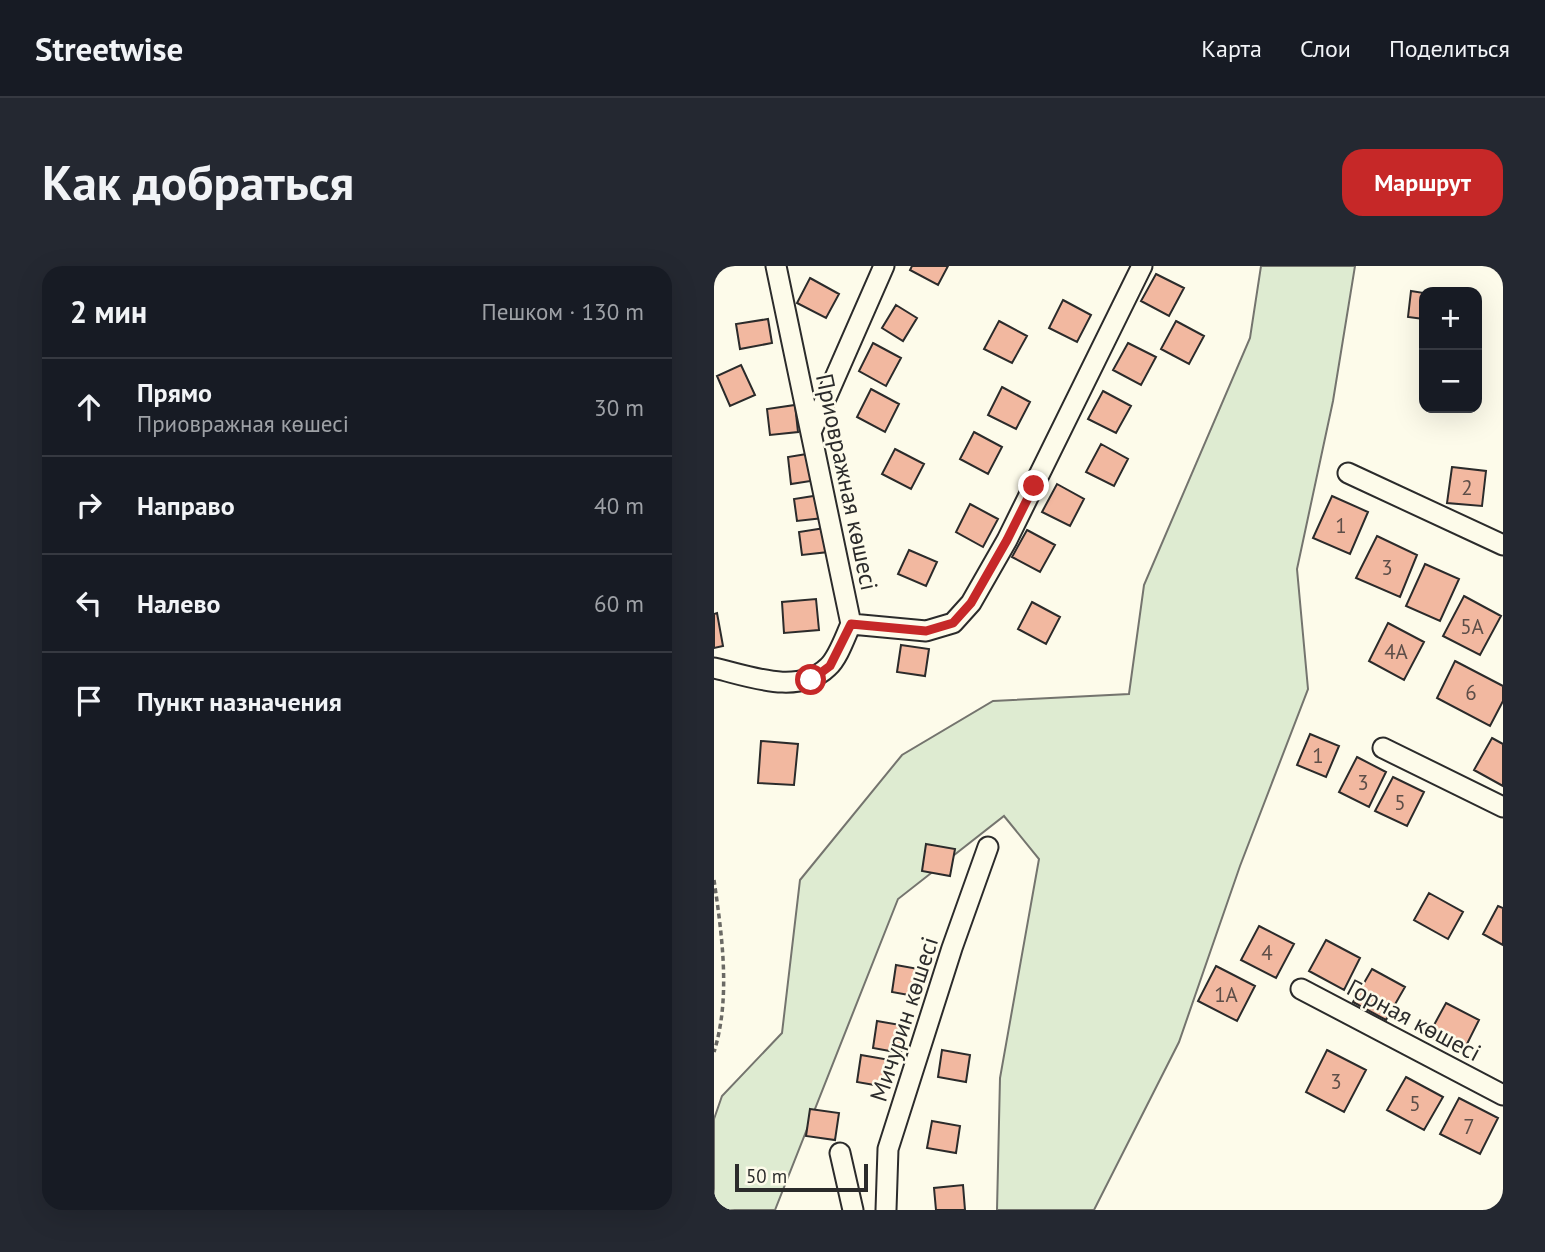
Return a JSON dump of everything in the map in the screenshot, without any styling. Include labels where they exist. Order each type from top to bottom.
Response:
[{"type":"street","name":"Приовражная көшесі","points":[[714,668],[779,683],[811,680],[830,666],[851,624],[776,266]]},
{"type":"street","points":[[812,430],[884,266]]},
{"type":"street","points":[[851,624],[926,631],[953,623],[971,603],[1007,540],[1142,266]]},
{"type":"street","points":[[1348,473],[1503,545]]},
{"type":"street","points":[[1383,748],[1503,807]]},
{"type":"street","name":"Мичурин көшесі","points":[[886,1210],[888,1149],[952,948],[988,847]]},
{"type":"street","name":"Горная көшесі","points":[[1301,989],[1503,1095]]},
{"type":"street","points":[[840,1153],[853,1210]]},
{"type":"path","points":[[714,880],[723,981],[718,1040],[714,1052]]},
{"type":"green space","points":[[1261,266],[1355,266],[1333,401],[1297,569],[1308,689],[1240,866],[1179,1042],[1094,1210],[997,1210],[1000,1078],[1039,859],[1004,816],[898,899],[775,1210],[714,1210],[714,1119],[722,1096],[782,1033],[800,880],[902,755],[993,701],[1129,694],[1144,585],[1250,338]]},
{"type":"building","points":[[912,266],[948,266],[938,285],[910,270]]},
{"type":"building","points":[[1156,274],[1184,288],[1169,316],[1141,301]]},
{"type":"building","points":[[810,278],[839,294],[826,318],[797,303]]},
{"type":"building","points":[[1411,291],[1419,292],[1419,318],[1408,317]]},
{"type":"building","points":[[1063,300],[1091,315],[1077,342],[1049,328]]},
{"type":"building","points":[[896,305],[917,318],[903,341],[882,328]]},
{"type":"building","points":[[768,319],[772,343],[740,349],[736,324]]},
{"type":"building","points":[[999,321],[1027,336],[1012,363],[984,349]]},
{"type":"building","points":[[1176,321],[1204,336],[1189,364],[1161,349]]},
{"type":"building","points":[[873,343],[901,358],[886,386],[859,371]]},
{"type":"building","points":[[1128,343],[1156,357],[1141,385],[1113,370]]},
{"type":"building","points":[[741,365],[755,395],[730,406],[717,376]]},
{"type":"building","points":[[1002,387],[1030,402],[1016,429],[988,415]]},
{"type":"building","points":[[871,389],[899,404],[885,432],[857,417]]},
{"type":"building","points":[[1103,391],[1131,406],[1116,433],[1088,419]]},
{"type":"building","points":[[795,405],[798,432],[770,435],[767,409]]},
{"type":"building","points":[[974,432],[1002,447],[988,474],[960,459]]},
{"type":"building","points":[[1101,444],[1128,459],[1114,486],[1086,472]]},
{"type":"building","points":[[895,449],[924,464],[911,489],[882,474]]},
{"type":"building","points":[[813,453],[817,480],[791,484],[788,457]]},
{"type":"building","points":[[1452,467],[1486,471],[1482,506],[1447,503]]},
{"type":"building","points":[[1057,484],[1084,499],[1070,526],[1042,512]]},
{"type":"building","points":[[820,495],[823,518],[797,521],[794,499]]},
{"type":"building","points":[[1332,496],[1368,512],[1350,554],[1313,538]]},
{"type":"building","points":[[970,504],[998,519],[983,547],[956,532]]},
{"type":"building","points":[[825,528],[828,552],[802,555],[799,532]]},
{"type":"building","points":[[1027,530],[1055,545],[1040,572],[1012,557]]},
{"type":"building","points":[[1377,536],[1417,555],[1400,597],[1356,578]]},
{"type":"building","points":[[909,550],[937,562],[926,586],[898,574]]},
{"type":"building","points":[[1425,564],[1459,579],[1440,621],[1406,606]]},
{"type":"building","points":[[1464,596],[1501,616],[1480,655],[1443,636]]},
{"type":"building","points":[[816,599],[819,630],[784,633],[782,602]]},
{"type":"building","points":[[1032,602],[1060,617],[1046,644],[1018,629]]},
{"type":"building","points":[[717,613],[723,646],[714,648],[714,614]]},
{"type":"building","points":[[1388,623],[1424,642],[1404,680],[1369,661]]},
{"type":"building","points":[[901,645],[929,649],[925,676],[897,672]]},
{"type":"building","points":[[1455,661],[1503,686],[1503,701],[1490,726],[1437,698]]},
{"type":"building","points":[[1310,734],[1339,746],[1326,777],[1297,765]]},
{"type":"building","points":[[1492,738],[1503,744],[1503,786],[1474,770]]},
{"type":"building","points":[[761,741],[798,744],[794,785],[758,783]]},
{"type":"building","points":[[1357,757],[1386,772],[1369,807],[1339,792]]},
{"type":"building","points":[[1393,777],[1424,792],[1407,826],[1375,811]]},
{"type":"building","points":[[926,844],[955,849],[950,876],[922,871]]},
{"type":"building","points":[[1429,893],[1463,912],[1448,939],[1414,920]]},
{"type":"building","points":[[1498,906],[1503,908],[1503,945],[1483,934]]},
{"type":"building","points":[[1259,926],[1294,944],[1276,978],[1241,960]]},
{"type":"building","points":[[1326,940],[1360,958],[1344,990],[1309,971]]},
{"type":"building","points":[[896,965],[924,970],[920,997],[892,992]]},
{"type":"building","points":[[1216,966],[1255,986],[1237,1021],[1198,1001]]},
{"type":"building","points":[[1372,969],[1405,987],[1386,1020],[1353,1002]]},
{"type":"building","points":[[1446,1003],[1479,1020],[1462,1054],[1428,1036]]},
{"type":"building","points":[[877,1021],[906,1026],[901,1053],[873,1048]]},
{"type":"building","points":[[942,1050],[970,1055],[966,1082],[938,1077]]},
{"type":"building","points":[[1327,1050],[1366,1070],[1344,1112],[1306,1092]]},
{"type":"building","points":[[861,1055],[890,1060],[886,1087],[857,1082]]},
{"type":"building","points":[[1406,1077],[1443,1097],[1424,1130],[1387,1110]]},
{"type":"building","points":[[1459,1098],[1498,1118],[1480,1154],[1440,1134]]},
{"type":"building","points":[[810,1109],[839,1113],[835,1140],[806,1136]]},
{"type":"building","points":[[932,1121],[960,1126],[956,1153],[927,1148]]},
{"type":"building","points":[[963,1185],[965,1210],[936,1210],[934,1188]]},
{"type":"route","points":[[811,680],[830,666],[851,624],[926,631],[953,623],[971,603],[1034,486]]}]
